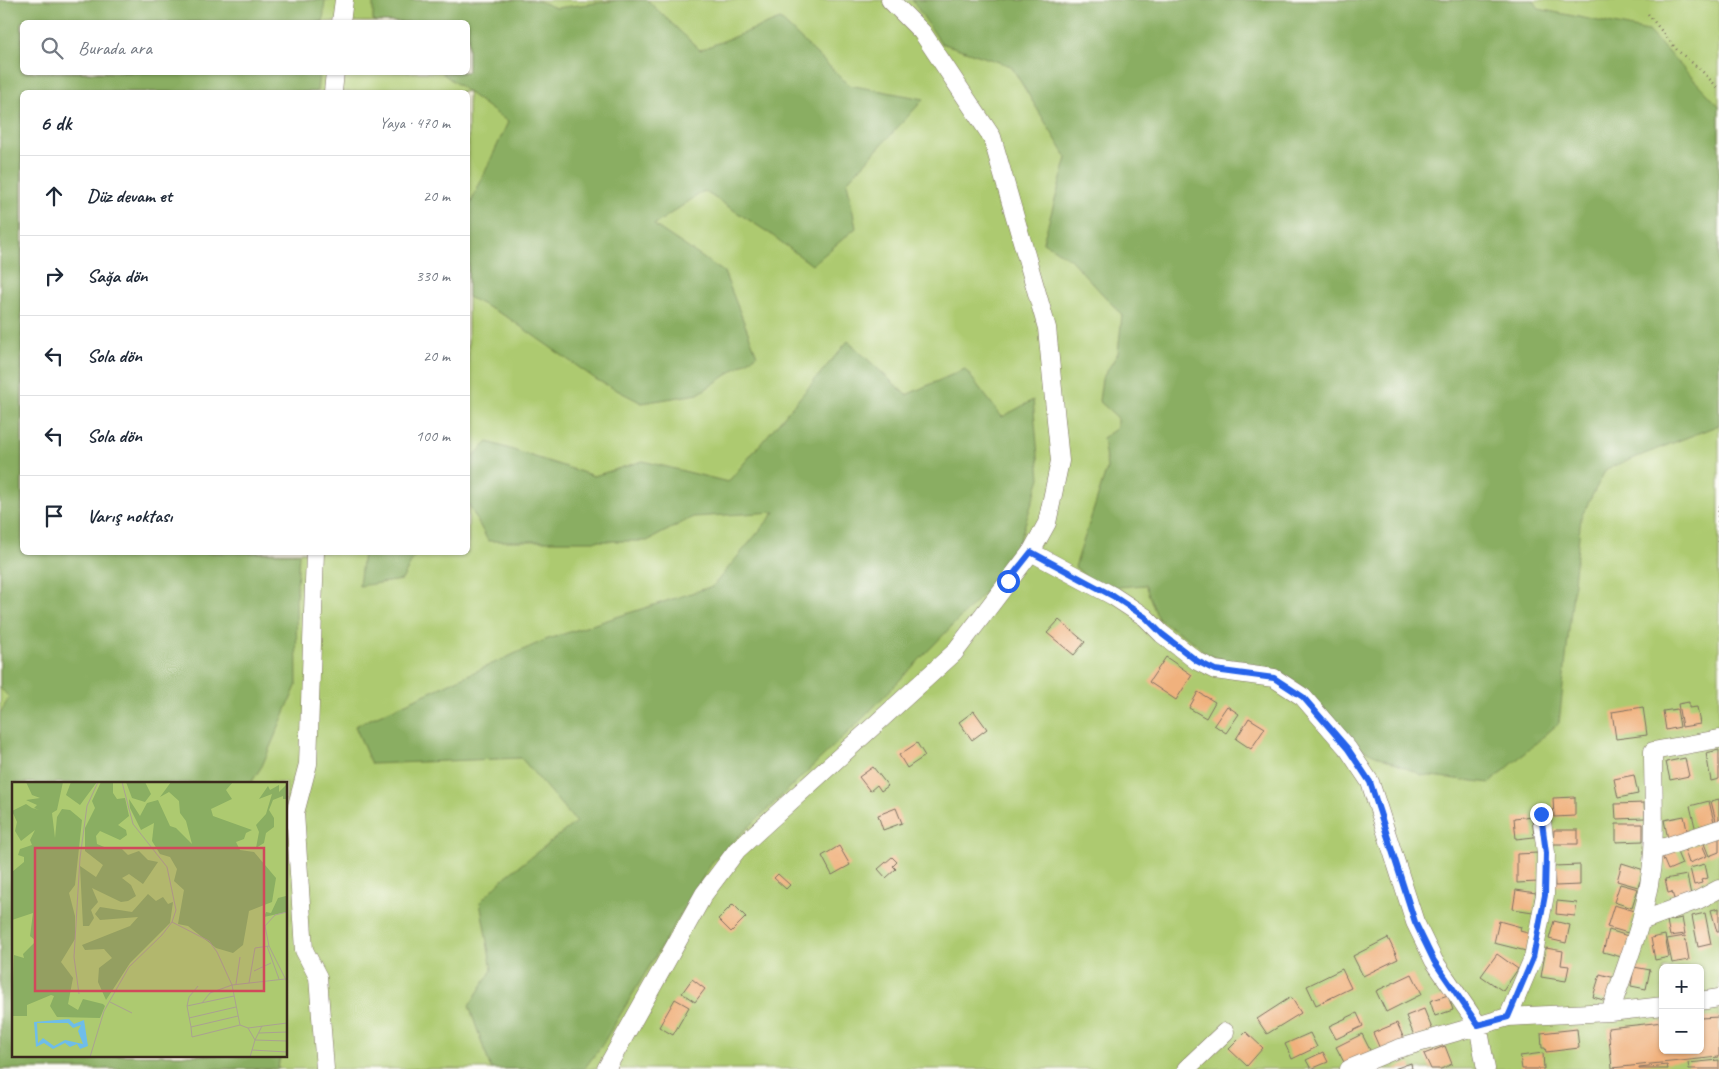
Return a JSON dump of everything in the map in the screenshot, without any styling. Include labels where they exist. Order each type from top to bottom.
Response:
[{"type":"street","points":[[341,20],[344,0]]},
{"type":"street","points":[[606,1069],[704,894],[737,850],[954,653],[1031,552],[1047,523],[1060,461],[1047,328],[992,137],[922,32],[890,0]]},
{"type":"street","points":[[333,90],[334,75]]},
{"type":"street","points":[[1031,552],[1121,601],[1145,617],[1162,634],[1197,661],[1215,670],[1274,678],[1303,697],[1348,749],[1370,782],[1415,922],[1434,961],[1478,1025],[1486,1069]]},
{"type":"street","points":[[315,555],[308,764],[294,813],[304,950],[318,977],[325,1069]]},
{"type":"street","points":[[1610,1012],[1641,921],[1653,851],[1653,751],[1719,739]]},
{"type":"street","points":[[1508,1017],[1533,958],[1545,895],[1546,853],[1541,814]]},
{"type":"street","points":[[1653,851],[1719,829]]},
{"type":"street","points":[[1641,921],[1698,900],[1719,889]]},
{"type":"street","points":[[1704,1000],[1719,998]]},
{"type":"street","points":[[1349,1069],[1397,1050],[1508,1017],[1610,1012],[1659,1006]]},
{"type":"street","points":[[1186,1069],[1225,1032]]},
{"type":"path","points":[[1648,14],[1677,50],[1702,71],[1719,89]]},
{"type":"path","points":[[1719,506],[1719,545]]},
{"type":"green space","points":[[0,0],[1719,0],[1719,1069],[0,1069]]},
{"type":"green space","points":[[0,0],[325,0],[323,20],[20,20],[20,75],[319,75],[317,90],[20,90],[20,555],[299,555],[296,601],[297,684],[262,766],[252,782],[12,782],[12,1056],[280,1056],[278,1069],[0,1069],[0,714],[9,697],[0,688]]},
{"type":"green space","points":[[373,0],[536,0],[556,8],[620,0],[647,0],[700,50],[780,19],[849,85],[924,99],[847,182],[856,228],[812,265],[769,233],[704,191],[654,225],[724,272],[757,355],[698,394],[642,403],[597,380],[507,317],[470,298],[470,205],[508,122],[470,94],[470,90],[465,90],[445,75],[470,75],[470,20],[373,20]]},
{"type":"green space","points":[[912,0],[1534,0],[1539,9],[1648,31],[1719,106],[1719,425],[1606,469],[1581,517],[1559,723],[1490,783],[1422,775],[1357,747],[1317,701],[1273,669],[1242,666],[1206,654],[1195,643],[1158,619],[1145,585],[1118,587],[1093,583],[1075,567],[1107,468],[1103,438],[1117,428],[1117,417],[1099,401],[1102,379],[1118,353],[1122,315],[1070,259],[1043,242],[1067,158],[1011,66],[941,43]]},
{"type":"green space","points":[[848,341],[906,395],[965,369],[1002,417],[1033,400],[1040,478],[1012,564],[862,719],[713,861],[602,1045],[584,1069],[491,1069],[469,1006],[492,970],[480,902],[505,877],[576,822],[521,758],[371,764],[355,726],[545,640],[713,586],[775,512],[693,517],[647,541],[488,541],[470,507],[470,459],[488,442],[594,476],[643,461],[728,482]]},
{"type":"green space","points":[[363,555],[415,555],[402,580],[359,586]]},
{"type":"building","points":[[1059,620],[1085,642],[1074,655],[1047,633]]},
{"type":"building","points":[[1166,657],[1192,675],[1176,700],[1149,682]]},
{"type":"building","points":[[1198,692],[1215,702],[1206,718],[1189,708]]},
{"type":"building","points":[[1689,702],[1689,708],[1697,707],[1700,724],[1682,727],[1678,704]]},
{"type":"building","points":[[1227,706],[1239,714],[1226,733],[1214,725]]},
{"type":"building","points":[[1643,707],[1647,735],[1616,739],[1612,712]]},
{"type":"building","points":[[1677,709],[1680,727],[1666,730],[1663,711]]},
{"type":"building","points":[[974,711],[987,729],[972,740],[959,722]]},
{"type":"building","points":[[1249,718],[1265,728],[1251,749],[1236,739]]},
{"type":"building","points":[[917,743],[925,756],[907,768],[899,755]]},
{"type":"building","points":[[1719,750],[1719,779],[1711,781],[1706,753]]},
{"type":"building","points":[[1685,758],[1689,776],[1670,780],[1666,762]]},
{"type":"building","points":[[873,767],[888,786],[881,791],[877,785],[870,791],[859,777]]},
{"type":"building","points":[[1634,775],[1638,794],[1618,798],[1614,779]]},
{"type":"building","points":[[1575,797],[1575,816],[1554,817],[1553,798]]},
{"type":"building","points":[[1719,799],[1719,821],[1716,821],[1711,801]]},
{"type":"building","points":[[1709,801],[1714,822],[1699,826],[1700,830],[1696,831],[1690,806]]},
{"type":"building","points":[[1644,803],[1645,818],[1616,819],[1615,804]]},
{"type":"building","points":[[896,808],[902,823],[883,830],[878,815]]},
{"type":"building","points":[[1532,816],[1534,837],[1516,839],[1514,818]]},
{"type":"building","points":[[1684,816],[1688,835],[1668,839],[1664,820]]},
{"type":"building","points":[[1616,824],[1643,824],[1643,841],[1616,842]]},
{"type":"building","points":[[1554,830],[1578,830],[1578,844],[1553,844]]},
{"type":"building","points":[[1719,834],[1719,852],[1709,856],[1703,841]]},
{"type":"building","points":[[1701,842],[1707,856],[1689,863],[1684,848]]},
{"type":"building","points":[[839,846],[850,865],[832,875],[822,856]]},
{"type":"building","points":[[1676,850],[1682,864],[1668,870],[1662,856]]},
{"type":"building","points":[[1538,853],[1538,882],[1517,883],[1517,854]]},
{"type":"building","points":[[892,857],[897,862],[893,866],[896,869],[886,878],[878,869]]},
{"type":"building","points":[[1622,863],[1644,870],[1638,887],[1617,881]]},
{"type":"building","points":[[1705,864],[1708,878],[1701,880],[1702,883],[1694,885],[1690,868]]},
{"type":"building","points":[[1580,865],[1580,885],[1555,886],[1554,866]]},
{"type":"building","points":[[778,874],[790,885],[786,889],[774,878]]},
{"type":"building","points":[[1687,875],[1691,895],[1674,899],[1672,892],[1668,893],[1665,879]]},
{"type":"building","points":[[1620,884],[1638,889],[1632,908],[1614,902]]},
{"type":"building","points":[[1516,890],[1536,893],[1533,912],[1513,909]]},
{"type":"building","points":[[1557,901],[1577,903],[1575,916],[1556,914]]},
{"type":"building","points":[[733,904],[746,917],[731,932],[718,919]]},
{"type":"building","points":[[1614,905],[1635,911],[1628,933],[1607,927]]},
{"type":"building","points":[[1719,908],[1719,932],[1717,932],[1711,910]]},
{"type":"building","points":[[1705,913],[1711,944],[1698,947],[1692,916]]},
{"type":"building","points":[[1682,918],[1685,934],[1670,936],[1667,921]]},
{"type":"building","points":[[1499,921],[1521,927],[1520,931],[1531,934],[1526,951],[1494,943]]},
{"type":"building","points":[[1554,921],[1570,925],[1566,943],[1549,939]]},
{"type":"building","points":[[1609,930],[1631,937],[1625,958],[1603,952]]},
{"type":"building","points":[[1665,935],[1669,957],[1655,960],[1651,938]]},
{"type":"building","points":[[1685,936],[1689,960],[1672,963],[1667,939]]},
{"type":"building","points":[[1388,938],[1398,959],[1363,976],[1353,956]]},
{"type":"building","points":[[1546,948],[1563,951],[1561,965],[1569,966],[1566,981],[1541,977]]},
{"type":"building","points":[[1497,954],[1518,969],[1503,991],[1481,976]]},
{"type":"building","points":[[1634,967],[1650,970],[1646,989],[1631,986]]},
{"type":"building","points":[[1342,969],[1351,988],[1316,1005],[1307,986]]},
{"type":"building","points":[[1412,974],[1422,994],[1386,1012],[1376,991]]},
{"type":"building","points":[[1600,974],[1615,978],[1607,1001],[1593,997]]},
{"type":"building","points":[[692,979],[705,989],[695,1002],[682,993]]},
{"type":"building","points":[[1448,995],[1453,1010],[1435,1016],[1430,1001]]},
{"type":"building","points":[[1291,997],[1301,1013],[1267,1034],[1257,1019]]},
{"type":"building","points":[[675,999],[689,1007],[673,1035],[659,1027]]},
{"type":"building","points":[[1424,1009],[1433,1031],[1415,1038],[1406,1016]]},
{"type":"building","points":[[1357,1013],[1363,1026],[1336,1039],[1329,1026]]},
{"type":"building","points":[[1719,1017],[1719,1057],[1612,1068],[1608,1028],[1659,1022],[1659,1054],[1704,1054],[1704,1018]]},
{"type":"building","points":[[1397,1023],[1405,1041],[1381,1051],[1373,1033]]},
{"type":"building","points":[[1577,1029],[1579,1048],[1546,1052],[1545,1048],[1542,1048],[1541,1033]]},
{"type":"building","points":[[1246,1032],[1263,1048],[1247,1066],[1229,1049]]},
{"type":"building","points":[[1310,1033],[1317,1047],[1292,1059],[1285,1044]]},
{"type":"building","points":[[1362,1034],[1371,1052],[1346,1066],[1336,1047]]},
{"type":"building","points":[[1445,1046],[1452,1064],[1441,1069],[1431,1069],[1424,1054]]},
{"type":"building","points":[[1323,1052],[1328,1062],[1311,1069],[1306,1060]]},
{"type":"building","points":[[1543,1053],[1544,1069],[1522,1069],[1520,1056]]},
{"type":"building","points":[[1719,1060],[1719,1069],[1689,1069],[1688,1063]]},
{"type":"building","points":[[1411,1063],[1412,1069],[1394,1069]]},
{"type":"building","points":[[1667,1065],[1668,1069],[1639,1069],[1639,1068]]},
{"type":"route","points":[[1008,581],[1031,552],[1113,596],[1145,617],[1162,634],[1197,661],[1215,670],[1274,678],[1303,697],[1348,749],[1370,782],[1415,922],[1434,961],[1478,1025],[1508,1017],[1533,958],[1545,895],[1546,853],[1541,814]]}]
